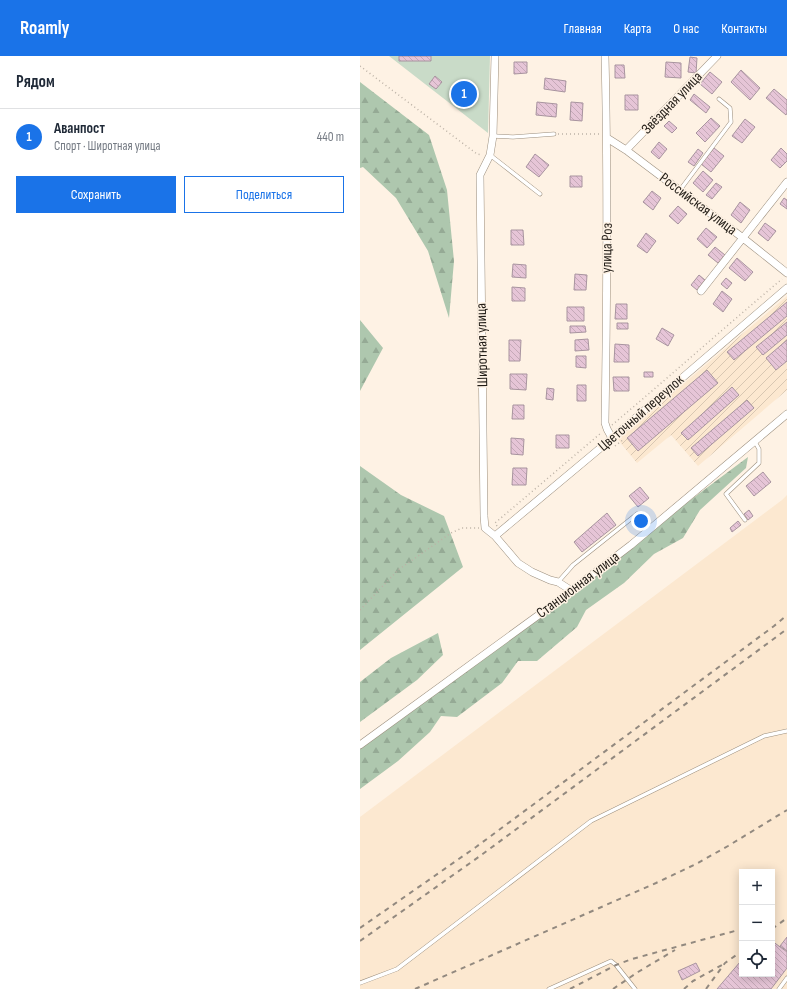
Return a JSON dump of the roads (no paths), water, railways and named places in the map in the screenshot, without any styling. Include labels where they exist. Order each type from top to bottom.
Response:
[{"type":"street","name":"Широтная улица","points":[[495,536],[485,528],[484,516],[480,175],[490,155],[493,136],[496,56]]},
{"type":"street","name":"улица Роз","points":[[605,56],[607,136],[605,422],[612,438]]},
{"type":"street","name":"Звёздная улица","points":[[626,150],[717,56]]},
{"type":"street","name":"Российская улица","points":[[607,136],[680,190],[787,273]]},
{"type":"street","points":[[701,291],[787,182]]},
{"type":"street","name":"Цветочный переулок","points":[[495,536],[787,288]]},
{"type":"street","name":"Станционная улица","points":[[360,745],[631,545],[787,414]]},
{"type":"street","points":[[495,536],[518,563],[532,572],[558,582],[572,590]]},
{"type":"lane","points":[[680,190],[731,122],[730,108],[719,99]]},
{"type":"lane","points":[[493,136],[513,137],[554,134]]},
{"type":"lane","points":[[490,155],[540,194]]},
{"type":"lane","points":[[745,520],[726,494],[759,463],[759,449],[754,442]]},
{"type":"lane","points":[[558,582],[573,565],[637,514]]},
{"type":"lane","points":[[360,983],[397,969],[590,821],[764,736],[787,731]]},
{"type":"lane","points":[[549,989],[611,961],[635,989]]},
{"type":"lane","points":[[779,989],[787,979]]},
{"type":"railway","points":[[360,928],[476,847],[787,615]]},
{"type":"railway","points":[[360,941],[480,856],[787,629]]},
{"type":"railway","points":[[415,989],[696,864],[787,810]]},
{"type":"railway","points":[[775,927],[787,918]]},
{"type":"railway","points":[[570,989],[616,965],[632,959],[739,930]]},
{"type":"railway","points":[[613,989],[675,950]]},
{"type":"railway","points":[[706,989],[725,963],[739,953]]},
{"type":"railway","points":[[684,989],[693,981],[722,965]]},
{"type":"place","name":"Аванпост","points":[[464,94]]}]
